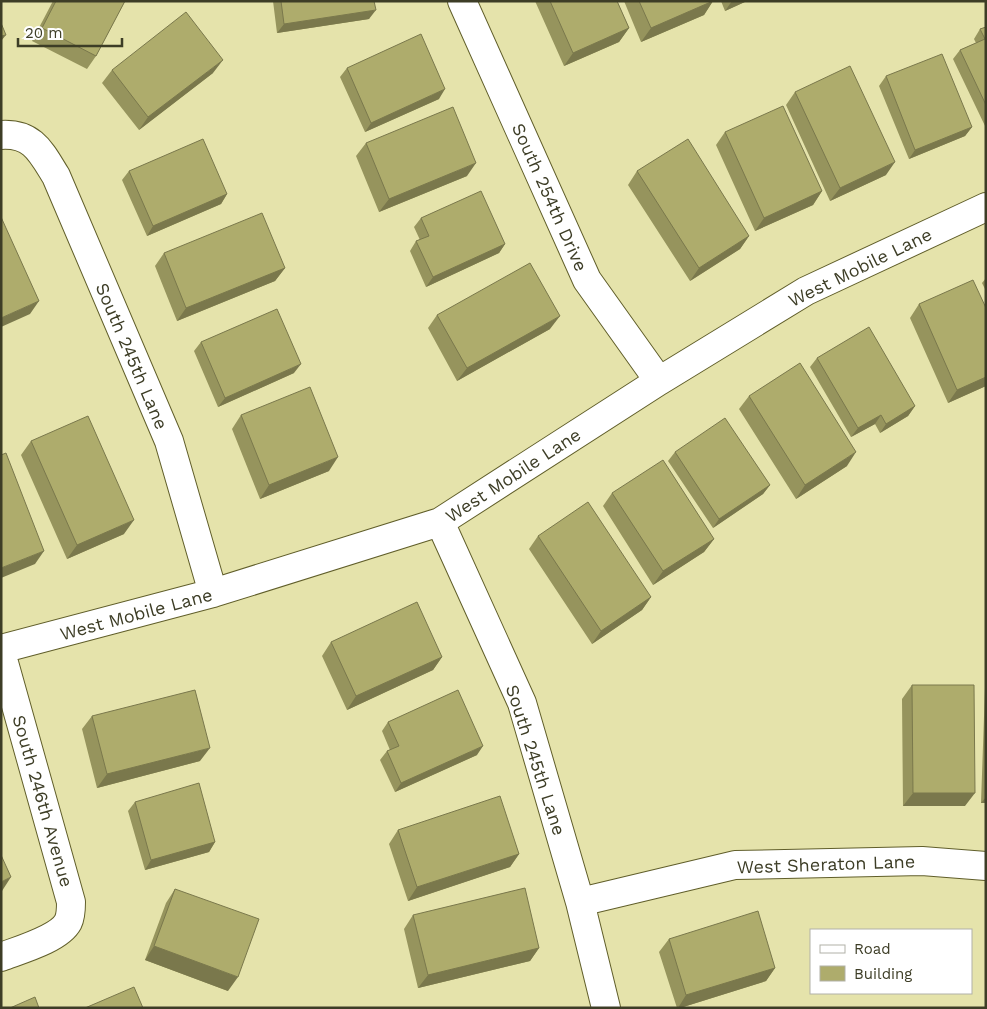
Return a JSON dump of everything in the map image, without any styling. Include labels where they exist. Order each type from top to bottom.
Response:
[{"type":"street","name":"South 254th Drive","points":[[462,1],[587,280],[659,381]]},
{"type":"street","name":"South 245th Lane","points":[[10,135],[30,141],[41,152],[56,176],[169,441],[213,593]]},
{"type":"street","name":"West Mobile Lane","points":[[1,650],[213,593],[440,522],[659,381],[806,291],[986,207]]},
{"type":"street","name":"South 245th Lane","points":[[440,522],[522,703],[580,902],[606,1008]]},
{"type":"street","name":"South 246th Avenue","points":[[1,650],[71,902],[71,914],[62,930],[50,937],[1,957]]},
{"type":"street","name":"West Sheraton Lane","points":[[580,902],[735,865],[922,862],[986,866]]},
{"type":"building","points":[[56,1],[125,1],[96,56],[42,28]]},
{"type":"building","points":[[281,1],[374,1],[376,10],[284,24]]},
{"type":"building","points":[[550,1],[617,1],[629,28],[573,53]]},
{"type":"building","points":[[639,1],[713,1],[651,28]]},
{"type":"building","points":[[186,12],[223,60],[148,117],[112,70]]},
{"type":"building","points":[[1,23],[6,35],[1,36]]},
{"type":"building","points":[[986,27],[986,105],[960,50],[985,39],[980,29]]},
{"type":"building","points":[[421,34],[445,89],[371,123],[347,68]]},
{"type":"building","points":[[942,54],[972,127],[915,150],[886,76]]},
{"type":"building","points":[[850,66],[895,162],[840,188],[795,92]]},
{"type":"building","points":[[783,106],[822,191],[764,218],[725,132]]},
{"type":"building","points":[[453,107],[476,163],[389,199],[366,143]]},
{"type":"building","points":[[203,139],[227,194],[153,226],[129,171]]},
{"type":"building","points":[[688,139],[749,236],[699,268],[637,171]]},
{"type":"building","points":[[481,191],[505,244],[433,277],[416,241],[429,236],[421,218]]},
{"type":"building","points":[[262,213],[285,268],[186,308],[164,253]]},
{"type":"building","points":[[1,217],[39,301],[1,318]]},
{"type":"building","points":[[530,263],[560,316],[467,368],[437,315]]},
{"type":"building","points":[[973,280],[986,308],[986,377],[957,390],[919,304]]},
{"type":"building","points":[[277,309],[301,364],[225,398],[201,342]]},
{"type":"building","points":[[869,327],[915,406],[886,424],[881,415],[858,428],[817,358]]},
{"type":"building","points":[[800,363],[856,452],[805,485],[749,396]]},
{"type":"building","points":[[310,387],[338,457],[269,485],[241,415]]},
{"type":"building","points":[[88,416],[134,520],[77,545],[31,441]]},
{"type":"building","points":[[725,418],[770,485],[719,519],[675,452]]},
{"type":"building","points":[[6,453],[44,551],[1,568],[1,455]]},
{"type":"building","points":[[663,460],[714,539],[663,571],[612,493]]},
{"type":"building","points":[[588,502],[651,597],[601,631],[538,536]]},
{"type":"building","points":[[417,602],[442,657],[356,696],[331,642]]},
{"type":"building","points":[[912,685],[974,685],[975,793],[913,793]]},
{"type":"building","points":[[195,690],[210,748],[107,774],[92,716]]},
{"type":"building","points":[[458,690],[483,746],[401,783],[387,751],[399,746],[388,722]]},
{"type":"building","points":[[199,783],[215,842],[151,860],[135,802]]},
{"type":"building","points":[[500,796],[519,854],[417,887],[398,830]]},
{"type":"building","points":[[1,855],[11,877],[1,882]]},
{"type":"building","points":[[525,888],[539,948],[428,975],[413,915]]},
{"type":"building","points":[[175,889],[259,919],[238,977],[154,946]]},
{"type":"building","points":[[758,911],[775,968],[686,995],[669,939]]},
{"type":"building","points":[[134,987],[143,1008],[85,1008]]},
{"type":"building","points":[[35,997],[39,1008],[10,1008]]}]
